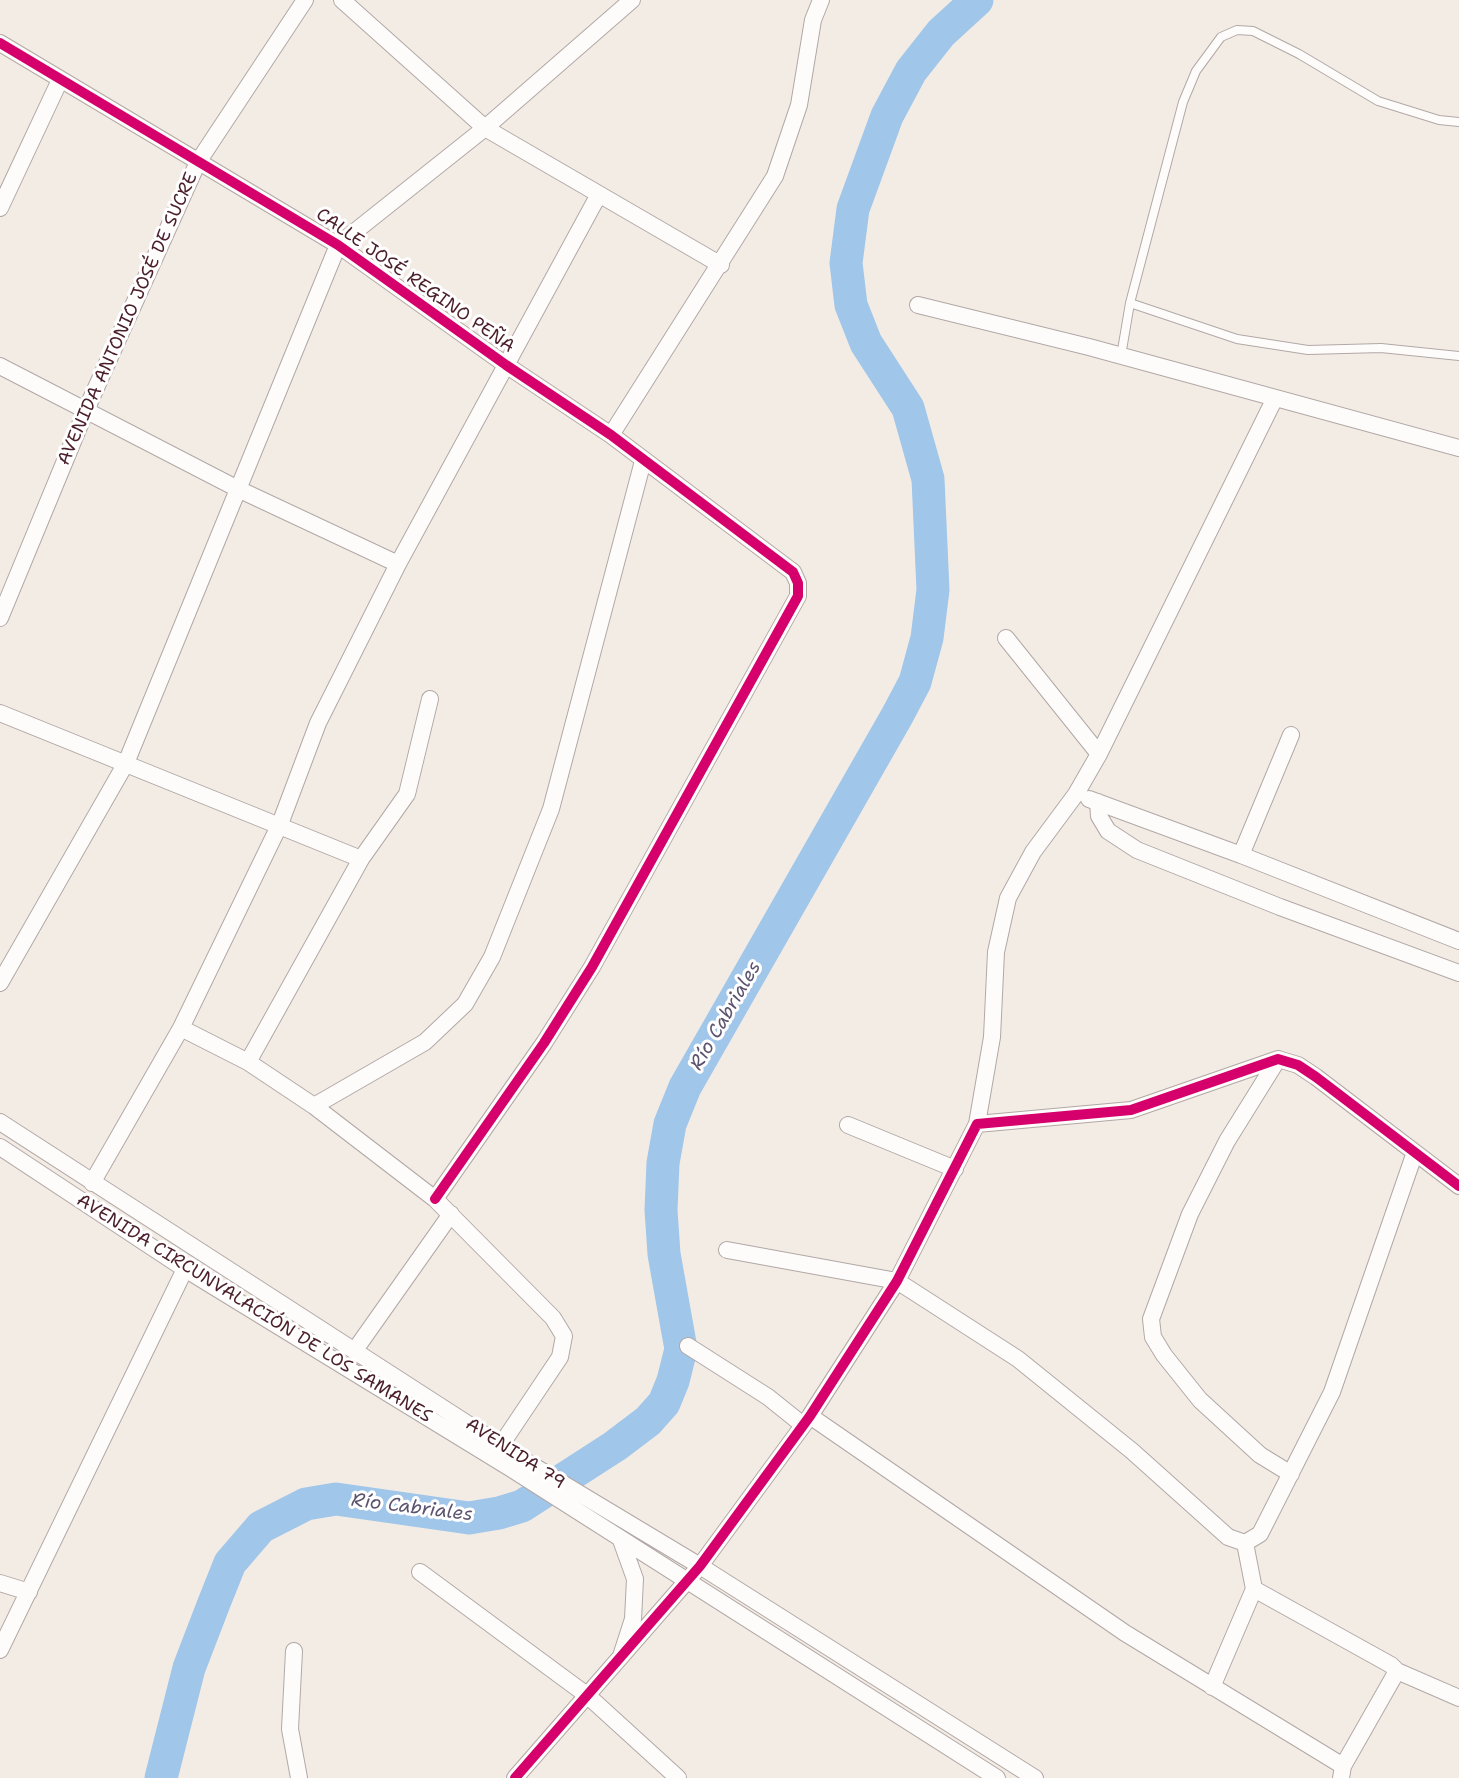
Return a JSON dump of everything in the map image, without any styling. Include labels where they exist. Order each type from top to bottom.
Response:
[{"type":"street","name":"AVENIDA ANTONIO JOSÉ DE SUCRE","points":[[0,618],[86,411],[198,162],[305,0]]},
{"type":"street","points":[[342,0],[485,128],[721,265]]},
{"type":"street","points":[[0,983],[126,763],[338,246],[485,128],[632,0]]},
{"type":"street","points":[[611,435],[775,176],[799,105],[813,20],[821,0]]},
{"type":"street","name":"CALLE JOSÉ REGINO PEÑA","points":[[0,43],[338,246],[506,365],[611,435],[793,572],[798,583],[798,596],[598,956],[544,1042],[435,1199]]},
{"type":"street","points":[[0,208],[60,80]]},
{"type":"street","points":[[92,1183],[181,1028],[280,824],[318,723],[398,564],[598,196]]},
{"type":"street","points":[[918,305],[1121,356],[1274,400],[1459,448]]},
{"type":"street","points":[[0,366],[238,488],[398,564]]},
{"type":"street","points":[[515,1778],[700,1566],[806,1421],[897,1281],[977,1124],[992,1037],[996,952],[1008,898],[1034,852],[1076,794],[1099,754],[1274,400]]},
{"type":"street","points":[[314,1106],[425,1042],[465,1004],[492,957],[551,809],[643,461]]},
{"type":"street","points":[[1006,638],[1099,754]]},
{"type":"street","points":[[248,1062],[361,859],[407,794],[430,699]]},
{"type":"street","points":[[0,713],[361,859]]},
{"type":"street","points":[[1241,855],[1291,735]]},
{"type":"street","points":[[1076,794],[1241,855],[1459,941]]},
{"type":"street","points":[[1098,802],[1099,816],[1108,831],[1137,850],[1280,908],[1459,973]]},
{"type":"street","points":[[181,1028],[248,1062],[314,1106],[435,1199],[553,1318],[564,1336],[560,1357],[501,1445]]},
{"type":"street","points":[[977,1124],[1131,1110],[1278,1059],[1298,1065],[1316,1077],[1414,1155],[1459,1186]]},
{"type":"street","points":[[1278,1059],[1227,1141],[1190,1214],[1151,1319],[1153,1337],[1200,1401],[1260,1455],[1291,1474]]},
{"type":"street","name":"AVENIDA 79","points":[[0,1122],[501,1445],[516,1464],[605,1520],[700,1566],[1035,1778]]},
{"type":"street","points":[[848,1125],[955,1169]]},
{"type":"street","name":"AVENIDA CIRCUNVALACIÓN DE LOS SAMANES","points":[[2,1154],[185,1269],[516,1464]]},
{"type":"street","points":[[1245,1543],[1260,1534],[1332,1392],[1414,1155]]},
{"type":"street","points":[[355,1350],[451,1214]]},
{"type":"street","points":[[727,1250],[897,1281],[1018,1359],[1132,1451],[1228,1537],[1245,1543]]},
{"type":"street","points":[[0,1650],[185,1269]]},
{"type":"street","points":[[688,1346],[1342,1772],[1397,1671]]},
{"type":"street","name":"AVENIDA 79","points":[[605,1520],[620,1538],[997,1778]]},
{"type":"street","points":[[620,1538],[630,1558],[635,1580],[633,1619],[621,1659]]},
{"type":"street","points":[[1212,1687],[1254,1589],[1245,1543]]},
{"type":"street","points":[[420,1572],[588,1696],[663,1773],[678,1778]]},
{"type":"street","points":[[0,1583],[29,1592]]},
{"type":"street","points":[[1254,1589],[1397,1671],[1459,1698]]},
{"type":"street","points":[[294,1651],[290,1729],[299,1778]]},
{"type":"lane","points":[[1121,356],[1130,303],[1183,102],[1196,71],[1221,37],[1237,30],[1253,32],[1299,54],[1378,101],[1439,120],[1459,122]]},
{"type":"lane","points":[[1130,303],[1237,339],[1308,350],[1381,348],[1459,356]]},
{"type":"waterway","name":"Río Cabriales","points":[[161,1778],[189,1668],[214,1603],[230,1563],[261,1527],[306,1504],[336,1499],[469,1518],[522,1506],[615,1446],[648,1421],[664,1403],[681,1349],[664,1254],[661,1210],[663,1163],[670,1124],[685,1087],[915,682],[927,638],[933,590],[928,479],[908,408],[866,343],[851,305],[846,263],[853,209],[887,116],[911,71],[941,33],[977,0]]},
{"type":"cycle path","points":[[0,43],[338,245],[506,365],[611,435],[793,572],[798,583],[798,596],[592,967],[544,1043],[435,1199]]},
{"type":"cycle path","points":[[515,1778],[700,1566],[810,1416],[897,1281],[977,1124],[1131,1110],[1278,1059],[1298,1065],[1316,1077],[1459,1186]]}]
